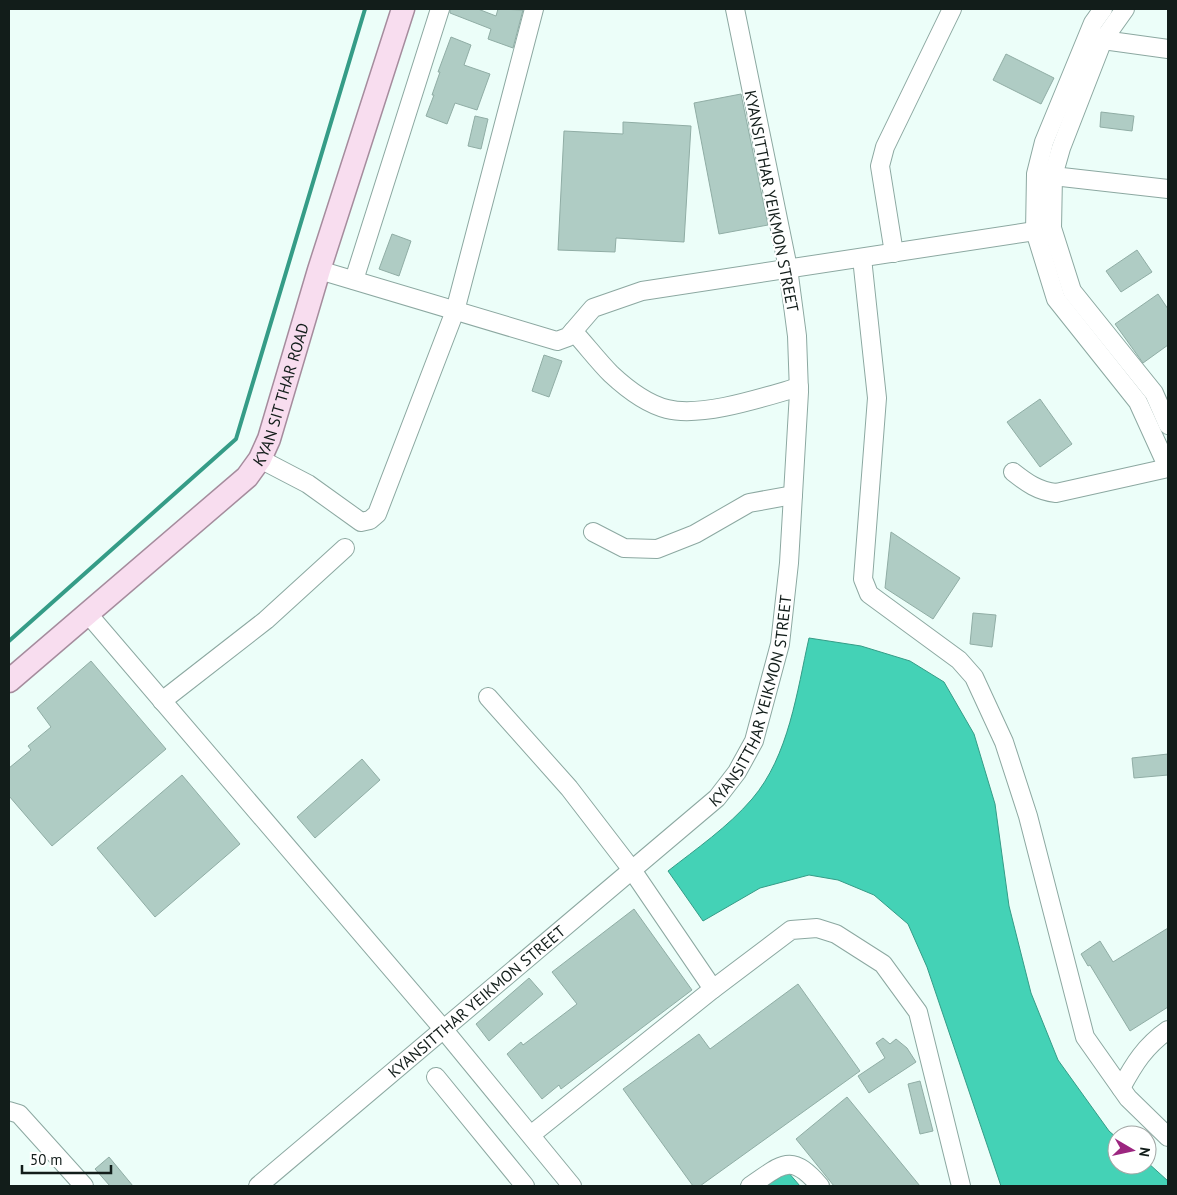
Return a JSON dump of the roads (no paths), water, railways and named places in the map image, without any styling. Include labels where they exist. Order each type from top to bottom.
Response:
[{"type":"main road","name":"KYAN SIT THAR ROAD","points":[[9,681],[247,477],[260,459],[269,439],[319,270],[403,9]]},
{"type":"street","points":[[354,280],[440,9]]},
{"type":"street","points":[[260,459],[308,484],[361,522],[370,520],[377,514],[454,311],[534,9]]},
{"type":"street","name":"KYANSITTHAR YEIKMON STREET","points":[[258,1186],[717,798],[737,772],[754,741],[780,644],[789,563],[799,387],[797,336],[788,268],[734,9]]},
{"type":"street","points":[[894,253],[880,166],[885,147],[952,9]]},
{"type":"street","points":[[1012,472],[1032,487],[1044,492],[1056,493],[1168,468],[1138,402],[1056,299],[1035,231],[1036,174],[1044,142],[1093,23],[1103,9]]},
{"type":"street","points":[[1124,9],[1103,40],[1061,148],[1053,176],[1052,228],[1072,291],[1154,393],[1168,425]]},
{"type":"street","points":[[1103,40],[1168,49]]},
{"type":"street","points":[[1053,176],[1168,189]]},
{"type":"street","points":[[319,270],[557,341],[568,337],[593,308],[642,291],[1035,231]]},
{"type":"street","points":[[862,258],[877,398],[863,579],[869,594],[959,660],[974,677],[1004,742],[1028,816],[1085,1037],[1128,1098],[1168,1137]]},
{"type":"street","points":[[573,331],[612,375],[644,399],[667,409],[690,411],[745,402],[799,387]]},
{"type":"street","points":[[593,532],[624,548],[657,549],[694,534],[749,502],[793,495]]},
{"type":"street","points":[[162,701],[266,620],[345,548]]},
{"type":"street","points":[[88,614],[444,1030],[532,1134],[572,1186]]},
{"type":"street","points":[[488,696],[569,788],[632,870],[713,989]]},
{"type":"street","points":[[532,1134],[713,989],[791,930],[817,928],[836,934],[883,964],[918,1012],[961,1186]]},
{"type":"street","points":[[1121,1088],[1136,1060],[1156,1038],[1168,1030]]},
{"type":"street","points":[[436,1076],[525,1186]]},
{"type":"street","points":[[9,1111],[19,1114],[84,1186]]},
{"type":"street","points":[[750,1186],[781,1165],[787,1164],[809,1173],[820,1186]]},
{"type":"waterway","points":[[9,641],[236,439],[365,9]]}]
